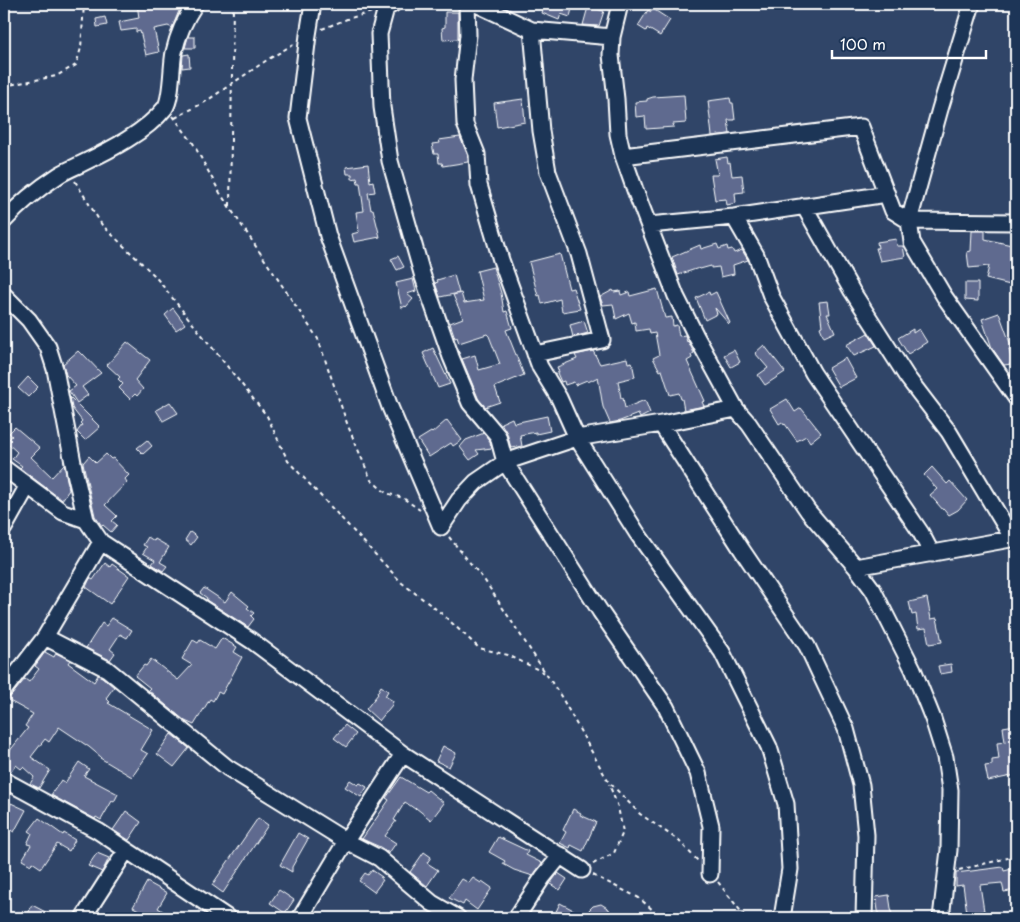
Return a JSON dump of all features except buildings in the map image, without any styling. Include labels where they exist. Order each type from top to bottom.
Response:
[{"type":"street","points":[[4,221],[26,198],[68,170],[106,152],[134,135],[159,114],[166,106],[174,51],[184,21],[195,4]]},
{"type":"street","points":[[313,4],[298,118],[328,236],[390,407],[441,527],[458,500],[476,482],[505,462],[577,438],[736,409]]},
{"type":"street","points":[[467,4],[468,35],[463,80],[465,124],[477,154],[479,185],[501,260],[540,367],[559,398],[577,438],[637,533],[722,652],[769,747],[786,804],[790,869],[782,918]]},
{"type":"street","points":[[476,4],[532,30],[612,36]]},
{"type":"street","points":[[620,4],[612,36],[611,55],[618,134],[623,156],[658,254],[676,296],[736,409],[749,424],[808,511],[873,590],[913,669],[933,720],[945,756],[950,790],[950,850],[940,918]]},
{"type":"street","points":[[972,4],[908,221],[912,242],[940,288],[1016,398]]},
{"type":"street","points":[[389,6],[379,34],[382,108],[390,161],[423,277],[451,357],[470,403],[498,436],[505,462],[600,611],[670,716],[698,773],[711,826],[710,874]]},
{"type":"street","points":[[532,30],[541,131],[548,172],[579,254],[602,340],[535,354]]},
{"type":"street","points":[[623,156],[862,127],[893,211],[908,221],[1016,222]]},
{"type":"street","points":[[649,225],[734,217],[887,194]]},
{"type":"street","points":[[804,206],[852,291],[907,376],[949,432],[1015,539],[856,567]]},
{"type":"street","points":[[734,217],[756,255],[771,296],[813,373],[921,533],[932,554]]},
{"type":"street","points":[[4,295],[30,320],[48,347],[55,369],[86,520],[101,542],[252,641],[403,754],[582,870]]},
{"type":"street","points":[[661,424],[742,550],[807,646],[846,729],[861,784],[866,834],[864,918]]},
{"type":"street","points":[[4,468],[63,512],[86,520]]},
{"type":"street","points":[[4,528],[27,487]]},
{"type":"street","points":[[4,690],[45,637],[101,542]]},
{"type":"street","points":[[45,637],[107,669],[228,768],[346,841],[380,858],[432,902],[458,918]]},
{"type":"street","points":[[300,918],[346,841],[403,754]]},
{"type":"street","points":[[4,780],[98,832],[228,918]]},
{"type":"street","points":[[83,918],[126,850]]},
{"type":"street","points":[[516,918],[543,877],[561,855]]},
{"type":"path","points":[[4,86],[56,76],[76,65],[81,48],[84,4]]},
{"type":"path","points":[[230,207],[233,4]]},
{"type":"path","points":[[174,118],[231,86],[267,60],[308,35],[348,19],[389,6]]},
{"type":"path","points":[[68,170],[102,225],[154,275],[267,416],[288,461],[402,583],[441,612],[479,648],[508,655],[546,673]]},
{"type":"path","points":[[582,870],[614,853],[624,832],[618,807],[608,782]]},
{"type":"path","points":[[947,872],[1016,856]]},
{"type":"path","points":[[582,870],[639,898],[662,918]]}]
